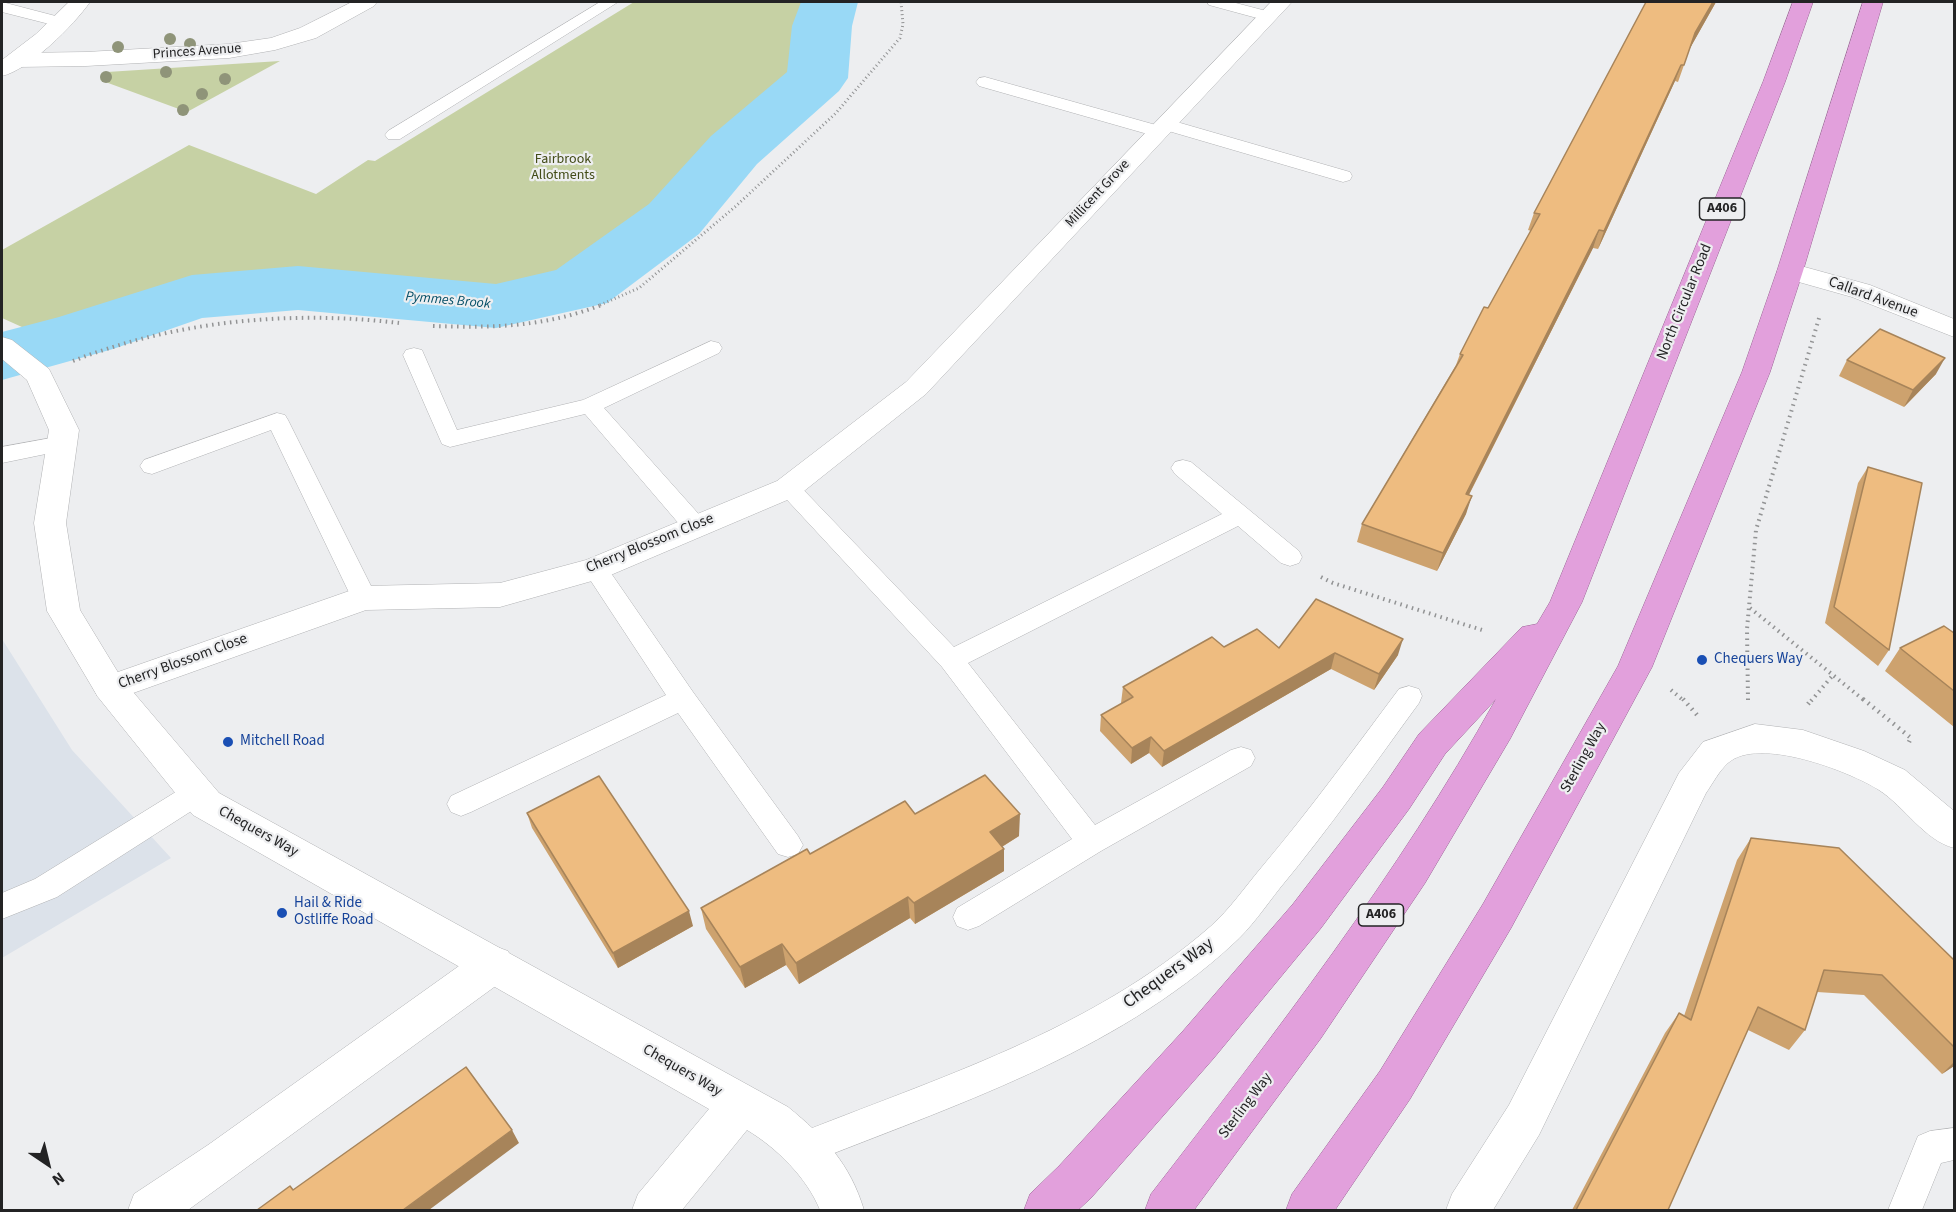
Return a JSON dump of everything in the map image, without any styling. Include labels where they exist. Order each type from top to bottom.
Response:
[{"type":"highway","name":"North Circular Road","points":[[1566,603],[1774,82],[1803,2]]},
{"type":"highway","points":[[1790,271],[1873,2]]},
{"type":"highway","name":"Sterling Way","points":[[1308,1210],[1395,1085],[1491,926],[1635,667],[1756,372],[1790,271]]},
{"type":"highway","name":"A406","points":[[1047,1210],[1198,1045],[1307,916],[1396,798],[1432,744],[1566,603]]},
{"type":"highway","name":"Sterling Way","points":[[1167,1210],[1306,1025],[1411,871],[1497,729],[1566,603]]},
{"type":"street","points":[[9,64],[61,22],[80,2]]},
{"type":"street","name":"Princes Avenue","points":[[9,64],[217,51],[274,44],[308,33],[367,2]]},
{"type":"street","name":"Millicent Grove","points":[[916,388],[1275,9]]},
{"type":"street","name":"Callard Avenue","points":[[1790,271],[1861,291],[1954,329]]},
{"type":"street","name":"Chequers Way","points":[[2,346],[39,375],[64,430],[50,523],[64,611],[110,688],[206,804],[773,1122],[804,1148],[832,1184],[842,1210]]},
{"type":"street","name":"Cherry Blossom Close","points":[[110,688],[364,598],[500,595],[595,569],[788,488],[916,388]]},
{"type":"street","points":[[1468,1210],[1524,1120],[1692,783],[1716,752],[1755,738],[1803,744],[1851,761],[1892,780],[1954,833]]},
{"type":"street","points":[[150,1210],[224,1160],[494,964]]},
{"type":"street","points":[[654,1210],[741,1104]]},
{"type":"lane","points":[[394,135],[610,2]]},
{"type":"lane","points":[[1215,2],[1275,9]]},
{"type":"lane","points":[[2,7],[61,22]]},
{"type":"lane","points":[[985,82],[1343,176]]},
{"type":"lane","points":[[414,355],[450,439],[590,406],[711,348]]},
{"type":"lane","points":[[590,406],[695,526]]},
{"type":"lane","points":[[152,466],[277,420],[364,598]]},
{"type":"lane","points":[[2,455],[62,444]]},
{"type":"lane","points":[[1183,468],[1290,557]]},
{"type":"lane","points":[[788,488],[951,660],[1091,842]]},
{"type":"lane","points":[[951,660],[1240,515]]},
{"type":"lane","points":[[595,569],[683,699],[788,845]]},
{"type":"lane","name":"Chequers Way","points":[[804,1148],[1009,1066],[1130,1005],[1177,971],[1222,935],[1290,856],[1409,696]]},
{"type":"lane","points":[[461,804],[683,699]]},
{"type":"lane","points":[[968,917],[1091,842],[1241,758]]},
{"type":"lane","points":[[2,906],[46,888],[197,793]]},
{"type":"lane","points":[[1905,1210],[1930,1148],[1954,1144]]},
{"type":"path","points":[[432,326],[493,328],[546,322],[602,305],[639,288],[736,206],[836,113],[900,38],[903,24],[901,2]]},
{"type":"path","points":[[1755,738],[1748,711],[1749,608],[1756,530],[1823,306]]},
{"type":"path","points":[[39,375],[108,347],[164,332],[210,325],[303,317],[345,317],[409,324]]},
{"type":"path","points":[[1290,557],[1299,565],[1333,584],[1468,627],[1529,642]]},
{"type":"path","points":[[1749,608],[1911,738],[1892,780]]},
{"type":"path","points":[[1635,667],[1681,697],[1703,721],[1716,752]]},
{"type":"shaded area","points":[[2,639],[72,750],[171,858],[2,958]]},
{"type":"green space","name":"Fairbrook Allotments","points":[[634,2],[815,2],[806,72],[624,253],[584,275],[542,289],[503,294],[462,291],[400,279],[346,277],[275,282],[180,295],[33,332],[2,318],[2,250],[189,145],[316,194],[368,160],[375,161]]},
{"type":"green space","points":[[280,61],[187,112],[100,80],[107,72]]},
{"type":"building","points":[[1646,2],[1713,2],[1695,33],[1684,65],[1681,65],[1604,231],[1599,230],[1466,494],[1472,496],[1443,553],[1362,524],[1463,355],[1460,354],[1484,307],[1488,308],[1540,214],[1534,213]]},
{"type":"building","points":[[1880,329],[1945,358],[1913,390],[1847,360]]},
{"type":"building","points":[[1868,467],[1922,483],[1889,650],[1834,607]]},
{"type":"building","points":[[1316,599],[1403,639],[1379,674],[1335,653],[1164,751],[1151,737],[1132,748],[1101,715],[1133,697],[1123,687],[1212,637],[1224,647],[1257,629],[1279,648]]},
{"type":"building","points":[[1944,626],[1954,633],[1954,691],[1900,648]]},
{"type":"building","points":[[985,775],[1020,814],[990,832],[1004,849],[914,903],[908,897],[796,963],[782,944],[740,967],[701,908],[807,849],[810,854],[905,801],[915,814]]},
{"type":"building","points":[[599,776],[689,911],[613,953],[527,813]]},
{"type":"building","points":[[1751,838],[1839,848],[1954,960],[1954,1047],[1882,975],[1824,970],[1805,1030],[1758,1007],[1668,1210],[1576,1210],[1679,1013],[1691,1020]]},
{"type":"building","points":[[466,1067],[512,1130],[403,1210],[257,1210],[290,1186],[293,1190]]},
{"type":"waterway","name":"Pymmes Brook","points":[[2,356],[86,333],[192,297],[298,288],[496,306],[581,287],[674,219],[734,150],[817,78],[822,26],[829,2]]},
{"type":"place","name":"Chequers Way","points":[[1702,660]]},
{"type":"place","name":"Mitchell Road","points":[[228,742]]},
{"type":"place","name":"Hail & Ride Ostliffe Road","points":[[282,913]]}]
